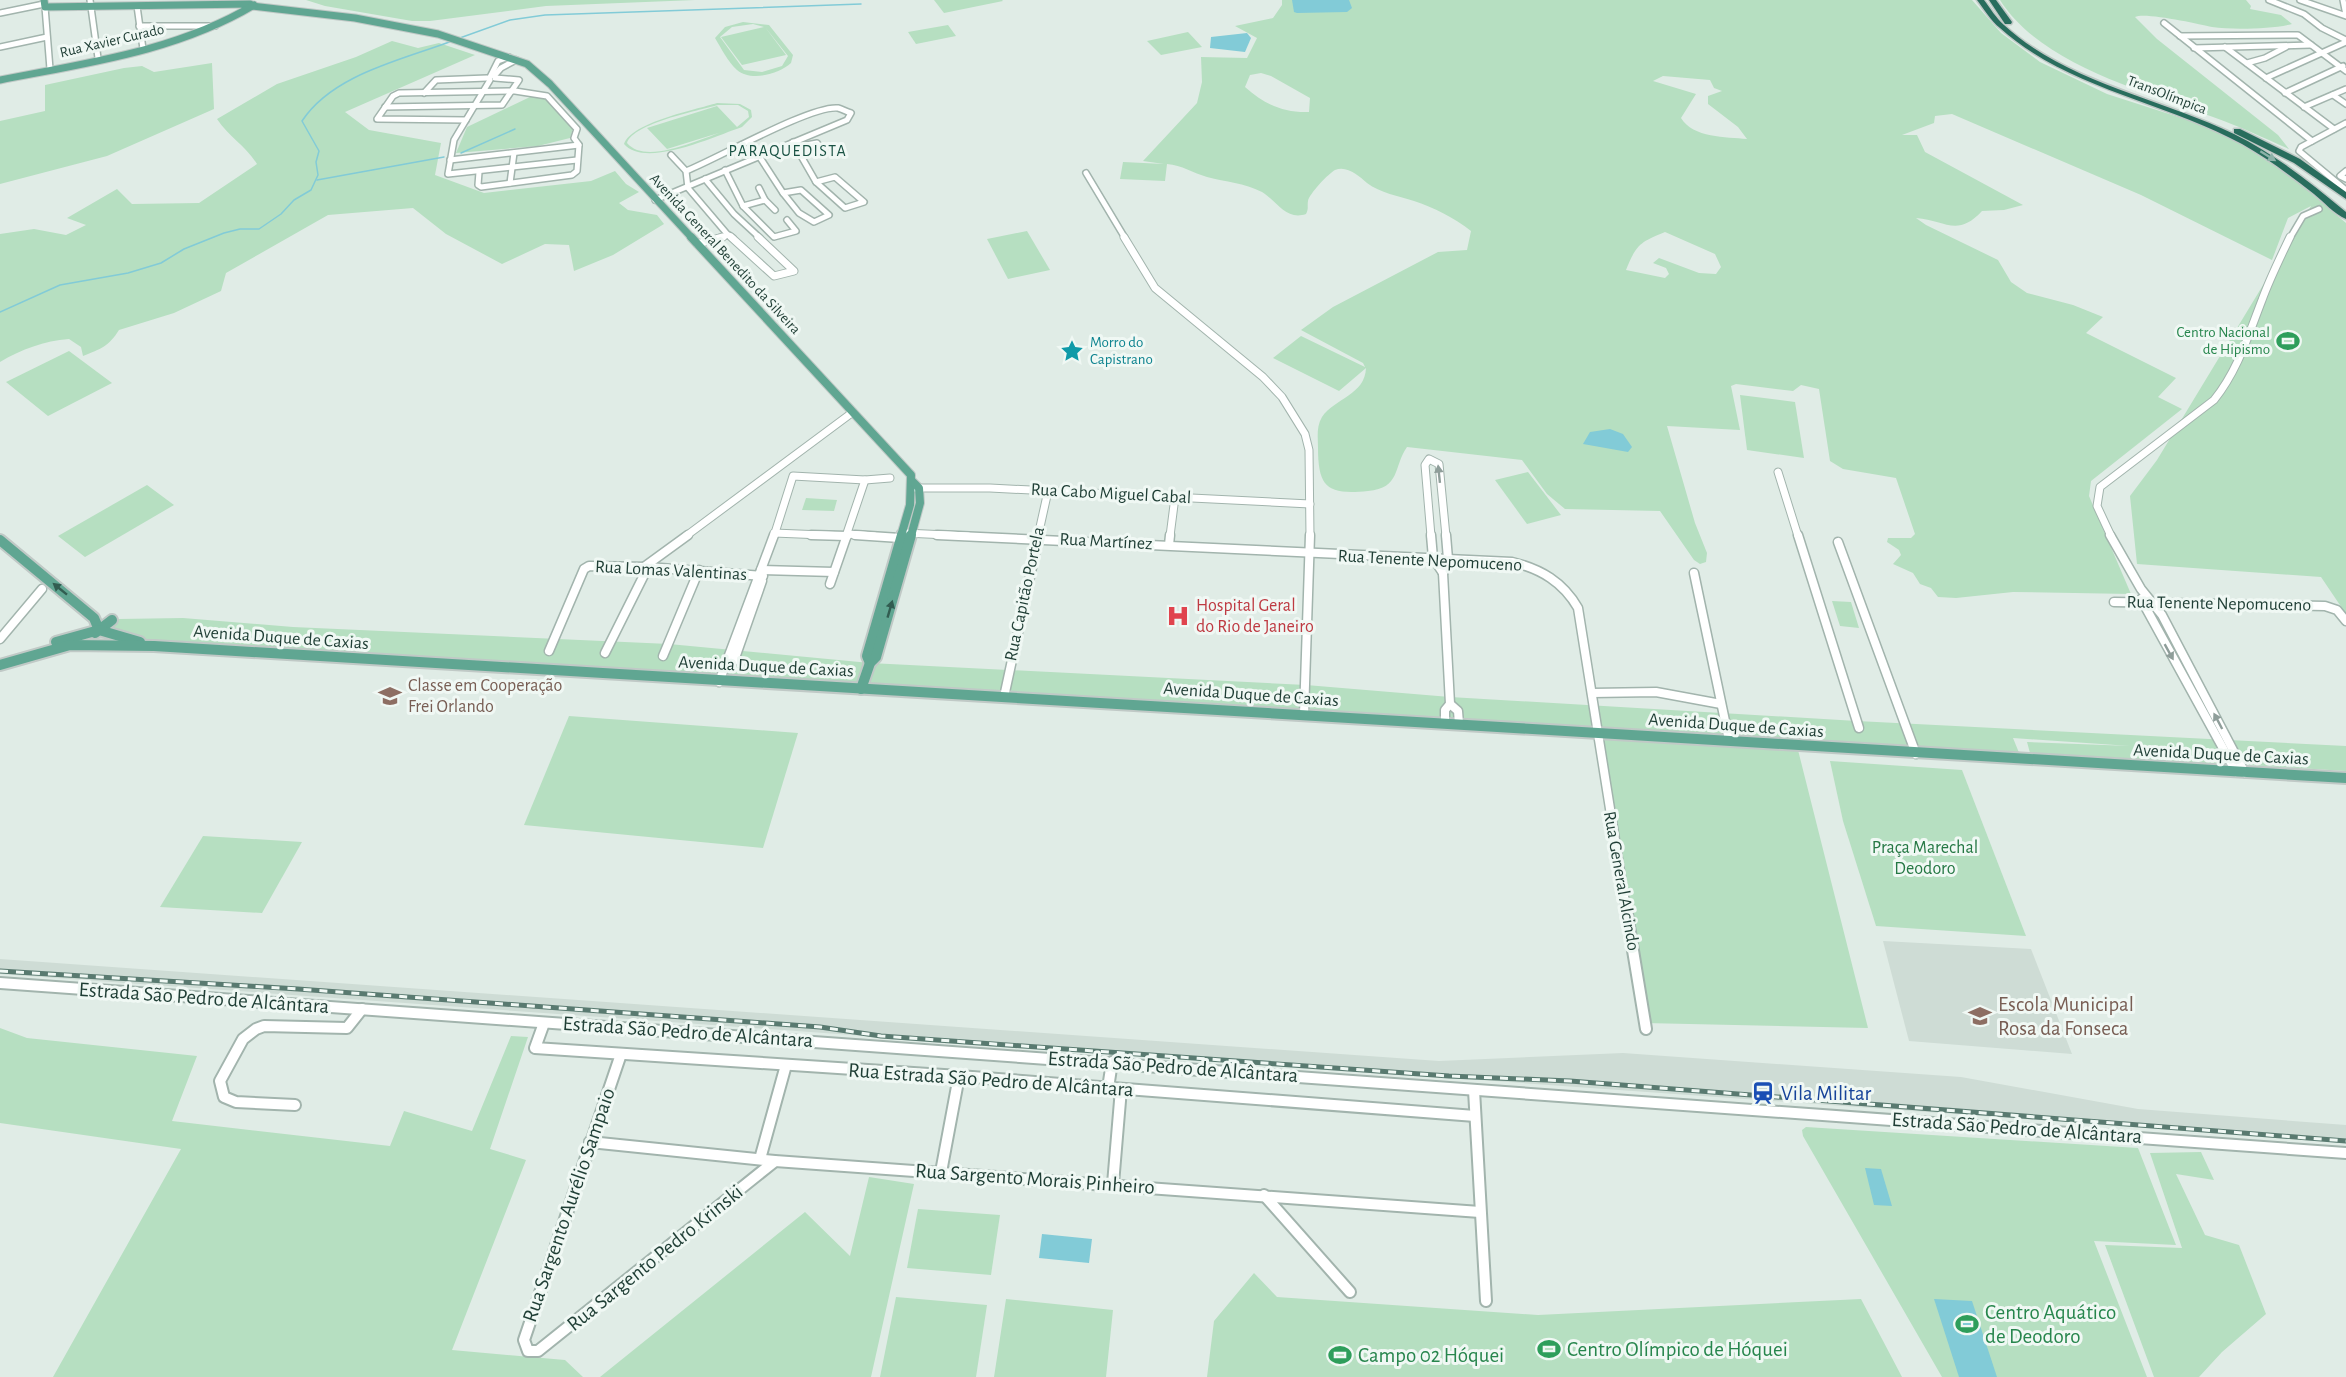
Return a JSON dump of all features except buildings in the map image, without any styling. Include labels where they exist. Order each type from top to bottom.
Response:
[{"type":"highway","name":"TransOlímpica","points":[[1980,0],[2003,27],[2046,57],[2097,82],[2188,116],[2240,140],[2298,176],[2346,216]]},
{"type":"highway","name":"TransOlímpica","points":[[1992,0],[2009,23],[2065,61],[2111,82],[2252,137],[2298,161],[2346,196]]},
{"type":"main road","points":[[44,6],[91,3],[137,6],[156,3],[253,4]]},
{"type":"main road","name":"Avenida General Benedito da Silveira","points":[[253,4],[298,11]]},
{"type":"main road","name":"Avenida General Benedito da Silveira","points":[[253,4],[371,20],[427,32],[511,58],[534,68],[853,412],[913,483]]},
{"type":"main road","name":"Rua Xavier Curado","points":[[0,80],[187,37],[227,20],[253,4]]},
{"type":"main road","points":[[861,689],[870,663],[867,657],[905,535],[913,483]]},
{"type":"main road","points":[[0,540],[94,618],[99,630]]},
{"type":"main road","points":[[70,645],[99,630],[112,620]]},
{"type":"main road","points":[[0,658],[99,630]]},
{"type":"main road","name":"Avenida Duque de Caxias","points":[[99,630],[154,646]]},
{"type":"main road","name":"Avenida Duque de Caxias","points":[[0,665],[70,645],[154,646],[719,682],[1304,714],[1916,754],[2346,778]]},
{"type":"street","points":[[2269,0],[2304,14],[2322,28],[2346,41]]},
{"type":"street","points":[[2300,0],[2346,15],[2343,0]]},
{"type":"street","points":[[91,3],[99,58]]},
{"type":"street","points":[[0,13],[44,6],[50,69]]},
{"type":"street","points":[[137,6],[142,49]]},
{"type":"street","points":[[2164,23],[2312,141]]},
{"type":"street","points":[[139,26],[214,26]]},
{"type":"street","points":[[2180,36],[2289,34],[2302,37],[2344,68]]},
{"type":"street","points":[[0,47],[47,37]]},
{"type":"street","points":[[2266,78],[2346,41]]},
{"type":"street","points":[[2194,48],[2311,45]]},
{"type":"street","points":[[2247,63],[2265,58],[2289,46]]},
{"type":"street","points":[[2225,47],[2334,129]]},
{"type":"street","points":[[491,78],[511,58]]},
{"type":"street","points":[[511,58],[498,61],[491,78],[454,140],[448,174],[577,160]]},
{"type":"street","points":[[2285,93],[2344,68]]},
{"type":"street","points":[[385,107],[502,105],[518,79],[436,80],[424,93]]},
{"type":"street","points":[[2304,106],[2346,89]]},
{"type":"street","points":[[466,120],[378,120],[396,94],[512,91],[547,96],[577,131],[574,138],[579,145],[577,172],[572,175],[480,186],[478,185],[479,172]]},
{"type":"street","points":[[436,120],[453,92]]},
{"type":"street","points":[[2333,95],[2346,104]]},
{"type":"street","points":[[655,200],[688,188],[759,156],[795,144],[847,120],[851,113],[837,108],[821,111],[760,135],[716,159],[686,171]]},
{"type":"street","points":[[2346,123],[2301,147],[2301,154],[2346,190]]},
{"type":"street","points":[[795,144],[817,143],[823,151]]},
{"type":"street","points":[[795,144],[816,182],[845,208],[864,202],[835,177],[816,182]]},
{"type":"street","points":[[450,160],[579,145]]},
{"type":"street","points":[[510,183],[514,153]]},
{"type":"street","points":[[671,155],[686,171],[688,188],[728,235],[774,276],[794,271],[734,214],[705,179]]},
{"type":"street","points":[[759,156],[782,193],[807,220],[814,222],[829,215],[801,189],[782,193]]},
{"type":"street","points":[[725,170],[743,206],[774,237],[796,231],[787,220]]},
{"type":"street","points":[[1086,173],[1155,288],[1263,377],[1282,397],[1297,418],[1308,450],[1311,504],[1304,714]]},
{"type":"street","points":[[759,188],[765,200],[775,210]]},
{"type":"street","points":[[743,206],[765,200]]},
{"type":"street","points":[[2241,772],[2192,671],[2153,601],[2141,590],[2105,526],[2097,506],[2100,487],[2214,400],[2225,388],[2236,370],[2268,285],[2297,223],[2303,216],[2319,209]]},
{"type":"street","points":[[697,244],[728,235]]},
{"type":"street","points":[[605,653],[646,567],[853,412]]},
{"type":"street","points":[[1443,573],[1433,558],[1425,465],[1429,459],[1438,464],[1448,559],[1443,573],[1450,704],[1445,710],[1445,723]]},
{"type":"street","points":[[1778,472],[1859,728]]},
{"type":"street","points":[[719,682],[731,661],[793,476],[865,480],[890,478]]},
{"type":"street","points":[[830,584],[865,480]]},
{"type":"street","name":"Rua Cabo Miguel Cabal","points":[[913,483],[1311,504]]},
{"type":"street","name":"Rua Capitão Portela","points":[[1004,697],[1048,491]]},
{"type":"street","points":[[1169,545],[1176,497]]},
{"type":"street","points":[[1429,507],[1443,509]]},
{"type":"street","name":"Rua Martínez","points":[[774,533],[1036,539],[1311,554]]},
{"type":"street","points":[[1838,542],[1916,754]]},
{"type":"street","name":"Rua Tenente Nepomuceno","points":[[1311,554],[1512,562],[1546,575]]},
{"type":"street","name":"Rua Lomas Valentinas","points":[[549,651],[584,569],[594,564],[699,570],[834,573]]},
{"type":"street","points":[[663,656],[699,570]]},
{"type":"street","points":[[1694,573],[1729,740]]},
{"type":"street","points":[[1546,575],[1570,593],[1578,608],[1592,693],[1656,692],[1721,704]]},
{"type":"street","points":[[0,639],[42,588]]},
{"type":"street","points":[[2141,590],[2141,601],[2179,670],[2241,772]]},
{"type":"street","name":"Rua Tenente Nepomuceno","points":[[2114,602],[2325,606],[2337,609],[2346,621]]},
{"type":"street","points":[[2179,670],[2192,671]]},
{"type":"street","name":"Rua General Alcindo","points":[[1592,693],[1596,733],[1646,1029]]},
{"type":"street","points":[[1450,704],[1458,711],[1459,724]]},
{"type":"street","name":"Estrada São Pedro de Alcântara","points":[[0,983],[2346,1153]]},
{"type":"street","points":[[295,1105],[236,1102],[224,1097],[220,1081],[243,1039],[264,1026],[347,1028],[362,1010]]},
{"type":"street","name":"Rua Estrada São Pedro de Alcântara","points":[[544,1023],[535,1048],[959,1076],[1475,1116]]},
{"type":"street","name":"Rua Sargento Aurélio Sampaio","points":[[533,1352],[528,1350],[524,1340],[621,1054]]},
{"type":"street","points":[[1108,1088],[1112,1062]]},
{"type":"street","points":[[760,1160],[786,1065]]},
{"type":"street","points":[[941,1172],[959,1076]]},
{"type":"street","points":[[1113,1184],[1121,1089]]},
{"type":"street","points":[[1474,1090],[1486,1301]]},
{"type":"street","name":"Rua Sargento Morais Pinheiro","points":[[590,1142],[760,1160],[1480,1212]]},
{"type":"street","name":"Rua Sargento Pedro Krinski","points":[[533,1352],[775,1161]]},
{"type":"street","points":[[1264,1195],[1350,1292]]},
{"type":"shaded area","name":"Escola Municipal Rosa da Fonseca","points":[[1883,941],[2031,949],[2072,1054],[1909,1041]]},
{"type":"shaded area","points":[[0,959],[1439,1061],[1623,1053],[1961,1077],[2138,1109],[2346,1125],[2346,1142],[0,974]]},
{"type":"green space","points":[[306,0],[695,0],[546,6],[430,21],[412,21],[325,6]]},
{"type":"green space","points":[[934,0],[1002,0],[1003,1],[944,13]]},
{"type":"green space","points":[[1282,0],[1972,0],[2001,33],[2040,62],[2107,94],[2194,122],[2237,141],[2294,179],[2346,223],[2346,614],[2321,577],[2137,564],[2130,496],[2157,460],[2311,206],[2288,218],[2272,260],[2141,195],[1952,114],[1935,116],[1934,123],[1902,135],[1917,135],[1925,152],[2023,205],[2004,210],[1982,211],[1965,224],[1958,226],[1916,218],[1998,260],[2011,282],[2027,293],[2073,305],[2103,317],[2086,333],[2176,378],[2158,397],[2182,409],[2091,481],[2089,496],[2131,594],[2013,592],[1956,598],[1938,597],[1931,588],[1920,584],[1913,573],[1893,564],[1901,555],[1899,550],[1887,542],[1888,538],[1911,538],[1915,534],[1896,478],[1843,469],[1830,461],[1819,389],[1801,385],[1793,391],[1736,384],[1731,386],[1740,430],[1667,426],[1695,523],[1707,553],[1706,562],[1700,564],[1694,560],[1660,511],[1565,509],[1547,494],[1522,460],[1407,447],[1395,475],[1386,486],[1368,491],[1343,492],[1328,486],[1320,472],[1319,425],[1322,417],[1328,411],[1361,384],[1366,368],[1339,391],[1273,358],[1301,336],[1365,367],[1363,363],[1301,330],[1333,307],[1438,252],[1467,250],[1471,231],[1436,210],[1378,189],[1344,169],[1335,170],[1324,179],[1309,198],[1306,214],[1299,215],[1287,212],[1255,189],[1207,177],[1183,167],[1167,164],[1165,181],[1120,179],[1123,162],[1164,164],[1143,161],[1197,103],[1202,82],[1201,57],[1247,58],[1257,38],[1235,26],[1273,18],[1282,5]],"holes":[[[1261,73],[1271,76],[1310,98],[1309,112],[1291,111],[1274,106],[1245,87],[1250,75]],[[1663,76],[1710,80],[1714,88],[1722,91],[1708,96],[1708,104],[1738,127],[1747,139],[1702,133],[1686,125],[1681,118],[1696,94],[1653,81]],[[1665,232],[1715,254],[1721,267],[1716,274],[1699,273],[1659,258],[1653,263],[1666,268],[1669,274],[1665,278],[1626,270],[1640,245]]]},
{"type":"green space","points":[[2000,0],[2246,0],[2251,6],[2250,9],[2281,15],[2292,24],[2263,28],[2231,28],[2212,27],[2160,17],[2135,17],[2157,39],[2278,135],[2289,149],[2232,124],[2127,86],[2067,59],[2018,23]]},
{"type":"green space","points":[[743,22],[769,25],[793,55],[791,63],[765,75],[743,74],[731,63],[715,38],[725,27]],"holes":[[[753,24],[764,27],[721,37],[742,65],[786,55],[765,27],[788,56],[782,66],[762,72],[744,70],[720,37],[732,27]]]},
{"type":"green space","points":[[948,25],[956,36],[916,44],[908,32]]},
{"type":"green space","points":[[1188,32],[1202,47],[1161,55],[1147,41]]},
{"type":"green space","points":[[392,41],[418,48],[439,43],[475,55],[345,112],[369,130],[441,143],[435,175],[484,193],[591,181],[615,171],[626,184],[639,192],[619,203],[628,210],[657,215],[664,224],[613,255],[574,271],[569,245],[545,244],[502,264],[446,234],[413,208],[328,215],[226,273],[221,291],[174,313],[119,330],[108,343],[95,351],[83,356],[81,347],[69,339],[60,340],[33,346],[0,362],[0,234],[34,229],[66,235],[86,225],[67,218],[117,189],[132,204],[199,203],[257,164],[217,119],[277,84],[356,57]]},
{"type":"green space","points":[[212,63],[214,109],[107,156],[0,184],[0,121],[45,111],[45,85],[124,68],[142,66],[154,72]]},
{"type":"green space","points":[[543,96],[573,128],[570,138],[538,146],[456,153],[467,127],[530,97]]},
{"type":"green space","points":[[717,103],[740,104],[751,110],[752,117],[742,127],[698,143],[663,152],[648,153],[634,151],[624,144],[629,136],[651,123]],"holes":[[[718,105],[738,105],[748,111],[749,117],[737,127],[717,106],[647,128],[667,149],[725,131],[689,144],[660,151],[647,152],[627,143],[641,129],[667,119]]]},
{"type":"green space","points":[[1027,231],[1050,270],[1008,279],[987,239]]},
{"type":"green space","points":[[69,351],[112,383],[48,416],[6,382]]},
{"type":"green space","points":[[1740,395],[1795,402],[1804,458],[1747,450]]},
{"type":"green space","points":[[1528,472],[1561,515],[1527,524],[1495,480]]},
{"type":"green space","points":[[147,485],[174,505],[85,557],[58,536]]},
{"type":"green space","points":[[806,498],[837,500],[834,511],[802,510]]},
{"type":"green space","points":[[1832,601],[1851,602],[1859,628],[1840,626]]},
{"type":"green space","points":[[183,618],[293,627],[669,644],[870,663],[1306,685],[1450,697],[1857,721],[2346,746],[2346,771],[2249,765],[2241,753],[2217,752],[2223,764],[2030,753],[2027,742],[2130,746],[2013,738],[2022,760],[1798,750],[1868,1028],[1644,1023],[1596,734],[156,642],[119,638],[110,625],[118,619]]},
{"type":"green space","points":[[569,716],[798,733],[763,848],[524,825]]},
{"type":"green space","name":"Praça Marechal Deodoro","points":[[1830,761],[1962,770],[2026,936],[1876,926],[1843,821]]},
{"type":"green space","points":[[203,836],[302,842],[262,913],[160,907]]},
{"type":"green space","points":[[0,1028],[27,1038],[197,1056],[172,1121],[390,1146],[404,1111],[472,1131],[511,1036],[528,1037],[490,1149],[526,1160],[452,1350],[565,1360],[583,1377],[53,1377],[181,1149],[0,1123]]},
{"type":"green space","points":[[1806,1127],[2138,1148],[2176,1245],[2094,1241],[2147,1377],[1942,1377],[1803,1136],[1802,1130]]},
{"type":"green space","points":[[2201,1152],[2214,1180],[2176,1174],[2205,1235],[2239,1245],[2266,1314],[2222,1352],[2199,1377],[2154,1377],[2105,1245],[2182,1248],[2150,1153]]},
{"type":"green space","points":[[869,1177],[914,1184],[871,1377],[600,1377],[805,1212],[850,1256]]},
{"type":"green space","points":[[918,1209],[1000,1215],[991,1275],[907,1268]]},
{"type":"green space","name":"Centro Olímpico de Hóquei","points":[[1254,1273],[1277,1297],[1538,1315],[1861,1299],[1902,1377],[1207,1377],[1214,1321]]},
{"type":"green space","points":[[896,1297],[987,1305],[976,1377],[880,1377]]},
{"type":"green space","points":[[1006,1299],[1113,1310],[1106,1377],[994,1377]]},
{"type":"water","points":[[1292,0],[1349,0],[1352,8],[1347,12],[1297,13],[1294,12]]},
{"type":"water","points":[[1247,33],[1251,38],[1245,52],[1210,48],[1211,37]]},
{"type":"water","points":[[1610,429],[1623,434],[1632,447],[1628,452],[1583,444],[1590,432]]},
{"type":"water","points":[[1865,1168],[1881,1169],[1892,1206],[1874,1205]]},
{"type":"water","points":[[1042,1234],[1092,1239],[1089,1263],[1039,1258]]},
{"type":"water","points":[[1934,1299],[1972,1301],[1997,1377],[1959,1377]]},
{"type":"waterway","points":[[457,39],[510,20],[545,15],[861,4]]},
{"type":"waterway","points":[[0,312],[60,285],[128,273],[161,263],[184,249],[224,233],[240,229],[259,229],[281,214],[294,200],[311,190],[318,175],[316,162],[319,151],[302,121],[315,105],[331,91],[370,70],[452,41]]},
{"type":"waterway","points":[[461,153],[515,129]]},
{"type":"waterway","points":[[317,180],[444,157]]},
{"type":"railway","points":[[0,971],[298,989],[820,1027],[881,1036],[1449,1076],[1570,1081],[2346,1141]]},
{"type":"place","name":"Centro Nacional de Hipismo","points":[[2288,341]]},
{"type":"place","name":"Morro do Capistrano","points":[[1072,351]]},
{"type":"place","name":"Hospital Geral do Rio de Janeiro","points":[[1178,616]]},
{"type":"place","name":"Classe em Cooperação Frei Orlando","points":[[390,696]]},
{"type":"place","name":"Escola Municipal Rosa da Fonseca","points":[[1980,1016]]},
{"type":"place","name":"Vila Militar","points":[[1763,1093]]},
{"type":"place","name":"Centro Aquático de Deodoro","points":[[1967,1324]]},
{"type":"place","name":"Centro Olímpico de Hóquei","points":[[1549,1349]]},
{"type":"place","name":"Campo 02 Hóquei","points":[[1340,1355]]},
{"type":"district","name":"PARAQUEDISTA","points":[[788,151]]}]
